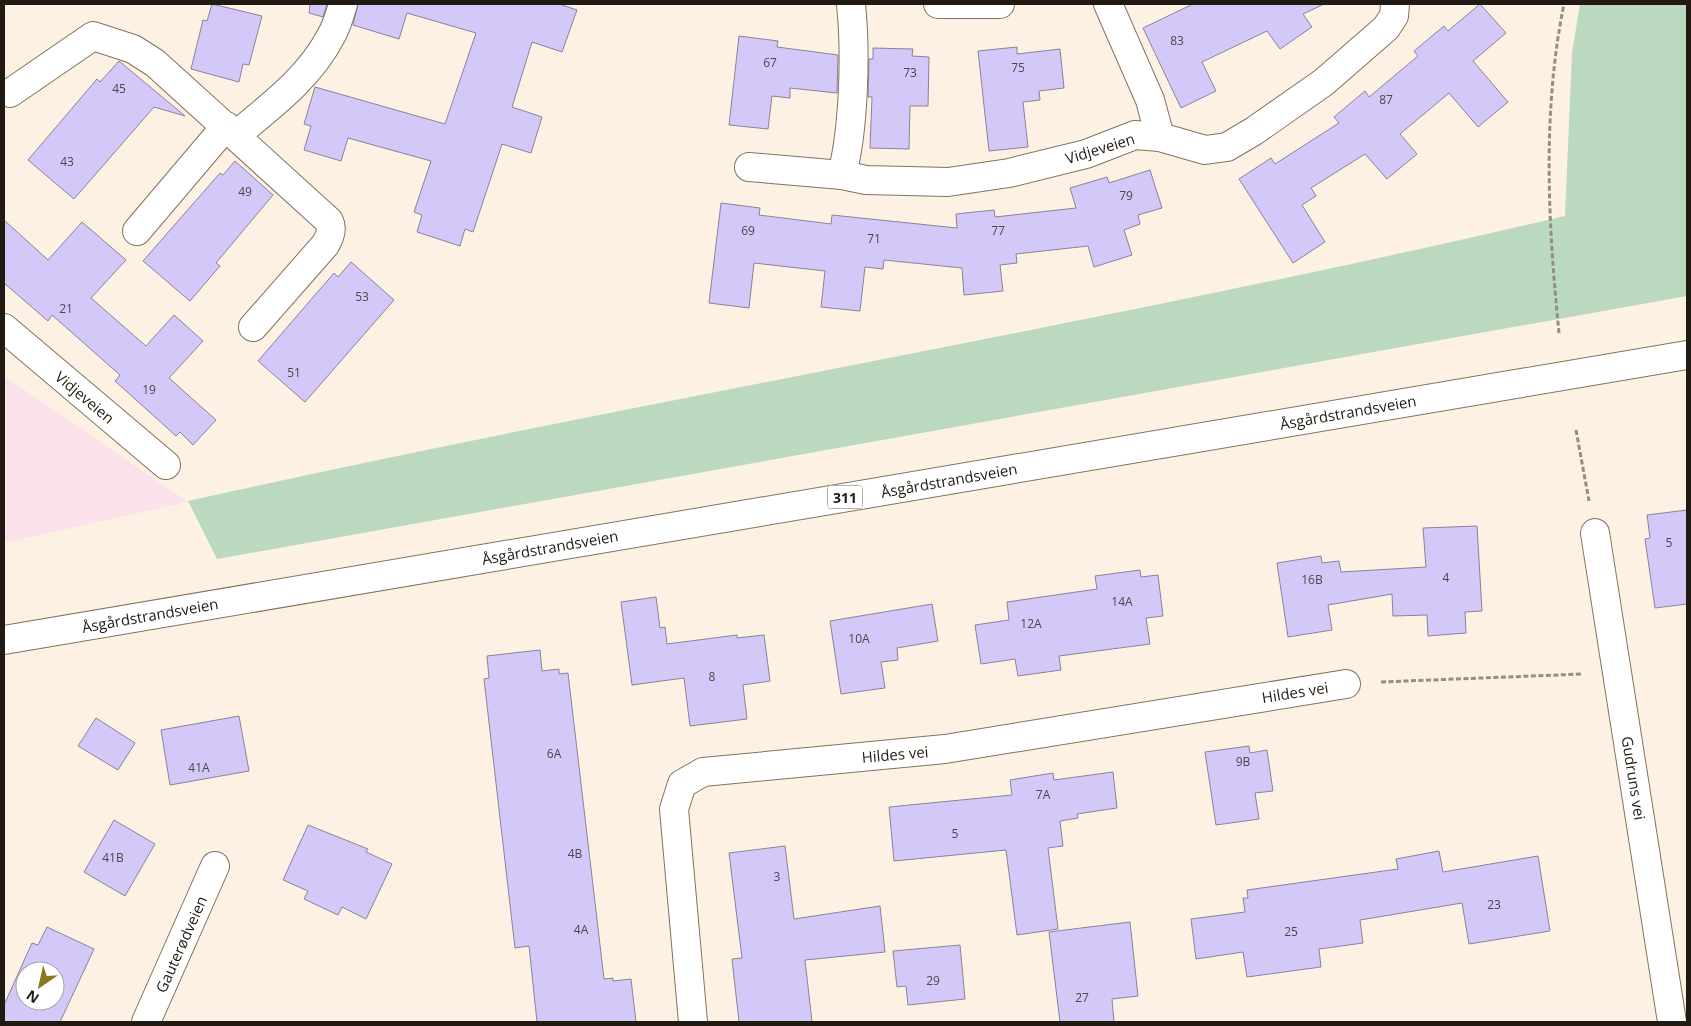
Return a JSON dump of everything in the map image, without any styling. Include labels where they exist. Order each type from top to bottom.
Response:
[{"type":"street","points":[[137,231],[231,130],[290,90],[314,64],[332,35],[343,4]]},
{"type":"street","points":[[842,175],[848,153],[854,36],[851,4]]},
{"type":"street","points":[[938,4],[1000,4]]},
{"type":"street","points":[[1108,4],[1150,100],[1160,137]]},
{"type":"street","name":"Vidjeveien","points":[[749,167],[842,175],[866,180],[948,182],[1009,173],[1086,154],[1135,135],[1160,137],[1205,150],[1227,147],[1254,131],[1324,82],[1386,28],[1394,16],[1395,4]]},
{"type":"street","points":[[10,93],[93,36],[133,49],[155,63],[329,221],[332,226],[330,237],[325,245],[253,327]]},
{"type":"street","name":"Vidjeveien","points":[[4,328],[166,465]]},
{"type":"street","name":"Åsgårdstrandsveien","points":[[4,640],[1687,355]]},
{"type":"street","name":"Gudruns vei","points":[[1595,533],[1672,1022]]},
{"type":"street","name":"Hildes vei","points":[[693,1022],[674,809],[682,784],[703,772],[945,749],[1346,684]]},
{"type":"street","name":"Gauterødveien","points":[[146,1022],[215,866]]},
{"type":"path","points":[[1559,333],[1548,195],[1550,125],[1559,29],[1564,4]]},
{"type":"path","points":[[1576,430],[1595,533]]},
{"type":"path","points":[[1346,684],[1617,673]]},
{"type":"shaded area","points":[[4,376],[188,502],[4,543]]},
{"type":"green space","points":[[1580,4],[1687,4],[1687,296],[217,559],[188,501],[532,428],[1222,291],[1394,255],[1565,216],[1572,53]]},
{"type":"building","points":[[212,4],[262,16],[249,65],[243,64],[239,82],[191,69],[203,20],[207,21]]},
{"type":"building","points":[[310,4],[327,4],[323,17],[309,13]]},
{"type":"building","points":[[358,4],[559,4],[577,10],[562,52],[532,42],[512,107],[542,117],[531,153],[502,144],[473,232],[465,229],[460,246],[417,232],[422,215],[414,212],[431,161],[348,138],[341,161],[304,150],[311,126],[304,124],[315,87],[445,124],[476,33],[407,13],[399,39],[353,25]]},
{"type":"building","points":[[1193,4],[1324,4],[1303,14],[1312,27],[1280,49],[1267,31],[1202,62],[1216,91],[1181,108],[1143,28]]},
{"type":"building","points":[[1480,4],[1506,33],[1473,61],[1508,102],[1478,127],[1449,93],[1400,134],[1417,154],[1387,179],[1365,154],[1311,188],[1316,196],[1302,205],[1325,242],[1293,263],[1239,179],[1271,158],[1275,164],[1339,123],[1334,117],[1365,91],[1369,97],[1418,56],[1414,51],[1444,26],[1448,31]]},
{"type":"building","points":[[739,36],[778,41],[777,47],[838,55],[837,93],[790,88],[790,98],[772,96],[768,129],[729,125]]},
{"type":"building","points":[[1017,47],[1017,54],[1060,49],[1064,88],[1039,91],[1040,100],[1023,102],[1028,147],[989,151],[978,51]]},
{"type":"building","points":[[873,48],[913,49],[912,56],[929,57],[928,106],[910,106],[909,149],[870,148],[872,97],[868,97],[869,59],[873,59]]},
{"type":"building","points":[[119,61],[185,116],[154,107],[74,199],[28,160],[97,79],[100,82]]},
{"type":"building","points":[[235,161],[273,195],[216,263],[220,266],[190,301],[143,261],[220,173],[223,175]]},
{"type":"building","points":[[1150,170],[1162,208],[1138,215],[1140,224],[1124,230],[1132,255],[1094,267],[1088,246],[1016,254],[1017,263],[1000,265],[1003,291],[964,295],[962,268],[884,260],[883,269],[865,267],[860,311],[821,307],[825,271],[754,263],[749,308],[709,303],[721,203],[760,208],[759,215],[831,224],[832,215],[957,228],[956,214],[994,210],[995,217],[1076,208],[1070,188],[1107,177],[1109,183]]},
{"type":"building","points":[[4,220],[48,260],[82,222],[126,260],[91,298],[146,346],[174,315],[203,341],[169,378],[216,420],[193,445],[180,432],[176,436],[115,381],[120,375],[52,315],[48,321],[4,283]]},
{"type":"building","points":[[351,262],[394,300],[305,402],[258,361],[334,273],[338,277]]},
{"type":"building","points":[[1687,510],[1687,604],[1655,608],[1645,539],[1650,538],[1647,515]]},
{"type":"building","points":[[1477,526],[1482,611],[1465,612],[1466,633],[1428,636],[1427,615],[1393,616],[1392,594],[1328,605],[1332,630],[1288,637],[1277,563],[1321,556],[1322,563],[1339,561],[1341,572],[1426,567],[1423,528]]},
{"type":"building","points":[[1140,570],[1141,577],[1158,575],[1163,616],[1146,618],[1150,644],[1059,656],[1061,670],[1018,676],[1015,659],[981,664],[975,625],[1009,620],[1007,602],[1097,589],[1095,576]]},
{"type":"building","points":[[656,597],[660,628],[665,627],[667,644],[737,635],[737,638],[764,635],[770,681],[743,685],[747,719],[690,726],[684,678],[632,685],[621,602]]},
{"type":"building","points":[[932,604],[938,641],[897,648],[898,660],[881,662],[885,688],[841,694],[830,621]]},
{"type":"building","points":[[540,650],[542,671],[559,669],[559,674],[568,673],[604,979],[613,978],[613,981],[631,979],[636,1022],[537,1022],[529,946],[515,948],[484,679],[489,678],[487,656]]},
{"type":"building","points":[[239,716],[249,771],[170,785],[161,730]]},
{"type":"building","points":[[96,718],[135,743],[118,770],[78,746]]},
{"type":"building","points":[[1249,746],[1250,753],[1267,750],[1273,791],[1255,793],[1259,819],[1216,825],[1205,752]]},
{"type":"building","points":[[1113,772],[1117,808],[1077,814],[1078,818],[1060,821],[1063,846],[1048,848],[1058,929],[1017,935],[1006,850],[894,861],[889,807],[1012,795],[1010,780],[1053,773],[1054,780]]},
{"type":"building","points":[[114,820],[155,844],[125,896],[84,872]]},
{"type":"building","points":[[308,825],[368,849],[366,852],[392,864],[366,919],[342,907],[338,915],[304,899],[308,891],[283,880]]},
{"type":"building","points":[[785,846],[794,919],[880,906],[885,952],[805,960],[812,1022],[739,1022],[732,959],[742,958],[729,853]]},
{"type":"building","points":[[1439,851],[1443,872],[1538,856],[1550,931],[1469,944],[1462,903],[1360,920],[1363,943],[1319,949],[1321,967],[1247,977],[1243,952],[1196,959],[1191,919],[1245,912],[1243,898],[1248,898],[1247,890],[1398,869],[1396,859]]},
{"type":"building","points":[[1130,922],[1138,996],[1112,999],[1114,1022],[1060,1022],[1049,932]]},
{"type":"building","points":[[47,927],[94,949],[60,1022],[4,1022],[4,1005],[15,981],[15,1011],[65,1011],[65,961],[24,961],[32,943],[38,945]]},
{"type":"building","points":[[960,945],[965,999],[908,1005],[906,986],[897,987],[893,951]]}]
